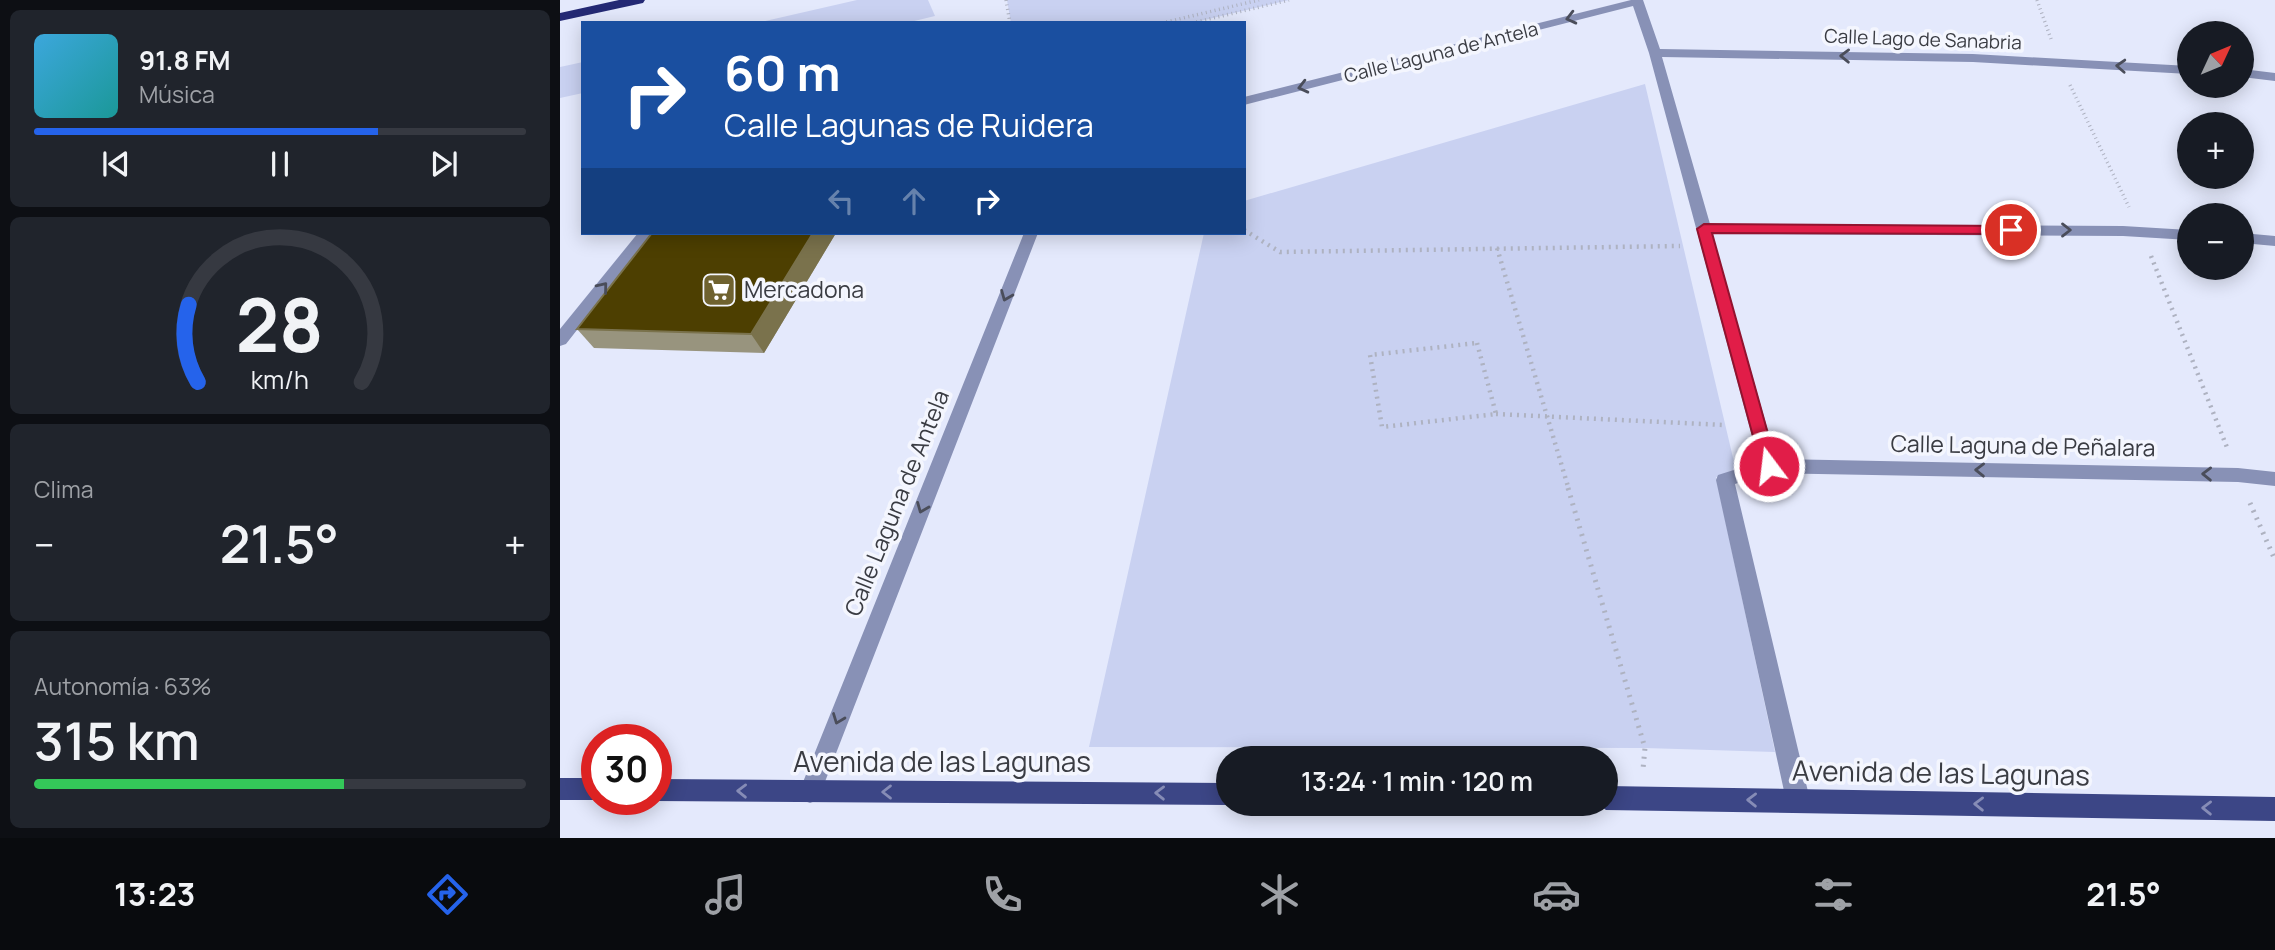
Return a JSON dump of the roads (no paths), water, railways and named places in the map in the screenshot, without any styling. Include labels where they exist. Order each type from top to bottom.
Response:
[{"type":"highway","points":[[564,17],[638,0]]},
{"type":"main road","points":[[560,789],[581,789]]},
{"type":"main road","name":"Avenida de las Lagunas","points":[[672,790],[1216,794]]},
{"type":"main road","name":"Avenida de las Lagunas","points":[[1618,798],[2275,809]]},
{"type":"street","points":[[1637,1],[1655,53],[1769,466]]},
{"type":"street","name":"Calle Laguna de Antela","points":[[1246,100],[1637,1]]},
{"type":"street","name":"Calle Lago de Sanabria","points":[[1655,53],[1973,58],[2177,68]]},
{"type":"street","points":[[2254,74],[2275,77]]},
{"type":"street","points":[[1704,229],[2177,234]]},
{"type":"street","points":[[560,340],[644,235]]},
{"type":"street","name":"Calle Laguna de Antela","points":[[810,792],[1030,235]]},
{"type":"street","points":[[2254,240],[2275,241]]},
{"type":"street","name":"Calle Laguna de Peñalara","points":[[1798,800],[1726,480],[1769,466],[2238,475],[2275,479]]},
{"type":"place","name":"Mercadona","points":[[719,290]]}]
